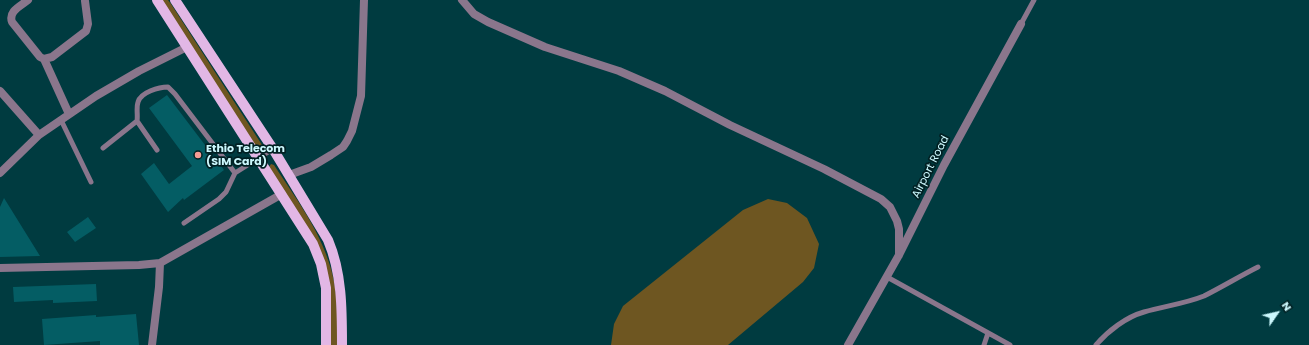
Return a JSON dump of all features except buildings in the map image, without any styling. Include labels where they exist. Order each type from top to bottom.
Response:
[{"type":"main road","points":[[157,0],[313,244],[321,264],[326,288],[326,345]]},
{"type":"main road","points":[[175,0],[273,149],[317,220],[334,254],[339,277],[342,345]]},
{"type":"street","points":[[28,0],[12,13],[12,22],[40,57],[44,59],[69,114]]},
{"type":"street","points":[[44,59],[48,59],[86,30],[88,24],[84,0]]},
{"type":"street","points":[[289,175],[311,167],[331,155],[342,147],[347,141],[352,130],[361,96],[364,0]]},
{"type":"street","points":[[462,0],[474,14],[488,22],[546,47],[619,71],[666,91],[730,125],[824,169],[881,200],[890,207],[897,222],[899,229],[899,256]]},
{"type":"street","name":"Airport Road","points":[[848,345],[899,256],[944,165],[1021,24]]},
{"type":"street","points":[[0,173],[39,135],[60,120],[96,96],[139,71],[187,47]]},
{"type":"street","points":[[0,91],[39,135]]},
{"type":"street","points":[[0,268],[139,265],[160,263],[282,194]]},
{"type":"street","points":[[152,345],[159,287],[160,263]]},
{"type":"lane","name":"Airport Road","points":[[1021,24],[1034,0]]},
{"type":"lane","points":[[157,150],[137,122],[138,100],[160,87],[168,87],[175,94],[235,173]]},
{"type":"lane","points":[[60,120],[91,182]]},
{"type":"lane","points":[[103,148],[137,122]]},
{"type":"lane","points":[[184,223],[219,199],[226,192],[235,173],[273,149]]},
{"type":"lane","points":[[1096,345],[1130,317],[1203,296],[1258,267]]},
{"type":"lane","points":[[887,277],[1010,345]]},
{"type":"lane","points":[[984,345],[988,333]]},
{"type":"shaded area","points":[[162,0],[168,0],[171,4],[264,148],[262,153],[259,152]]},
{"type":"shaded area","points":[[271,164],[274,165],[302,208],[326,254],[336,294],[337,345],[331,345],[328,278],[269,167]]},
{"type":"shaded area","points":[[768,199],[787,203],[807,218],[819,244],[814,268],[803,282],[728,345],[611,345],[614,324],[623,306],[743,210]]},
{"type":"place","name":"Ethio Telecom (SIM Card)","points":[[198,155]]}]
